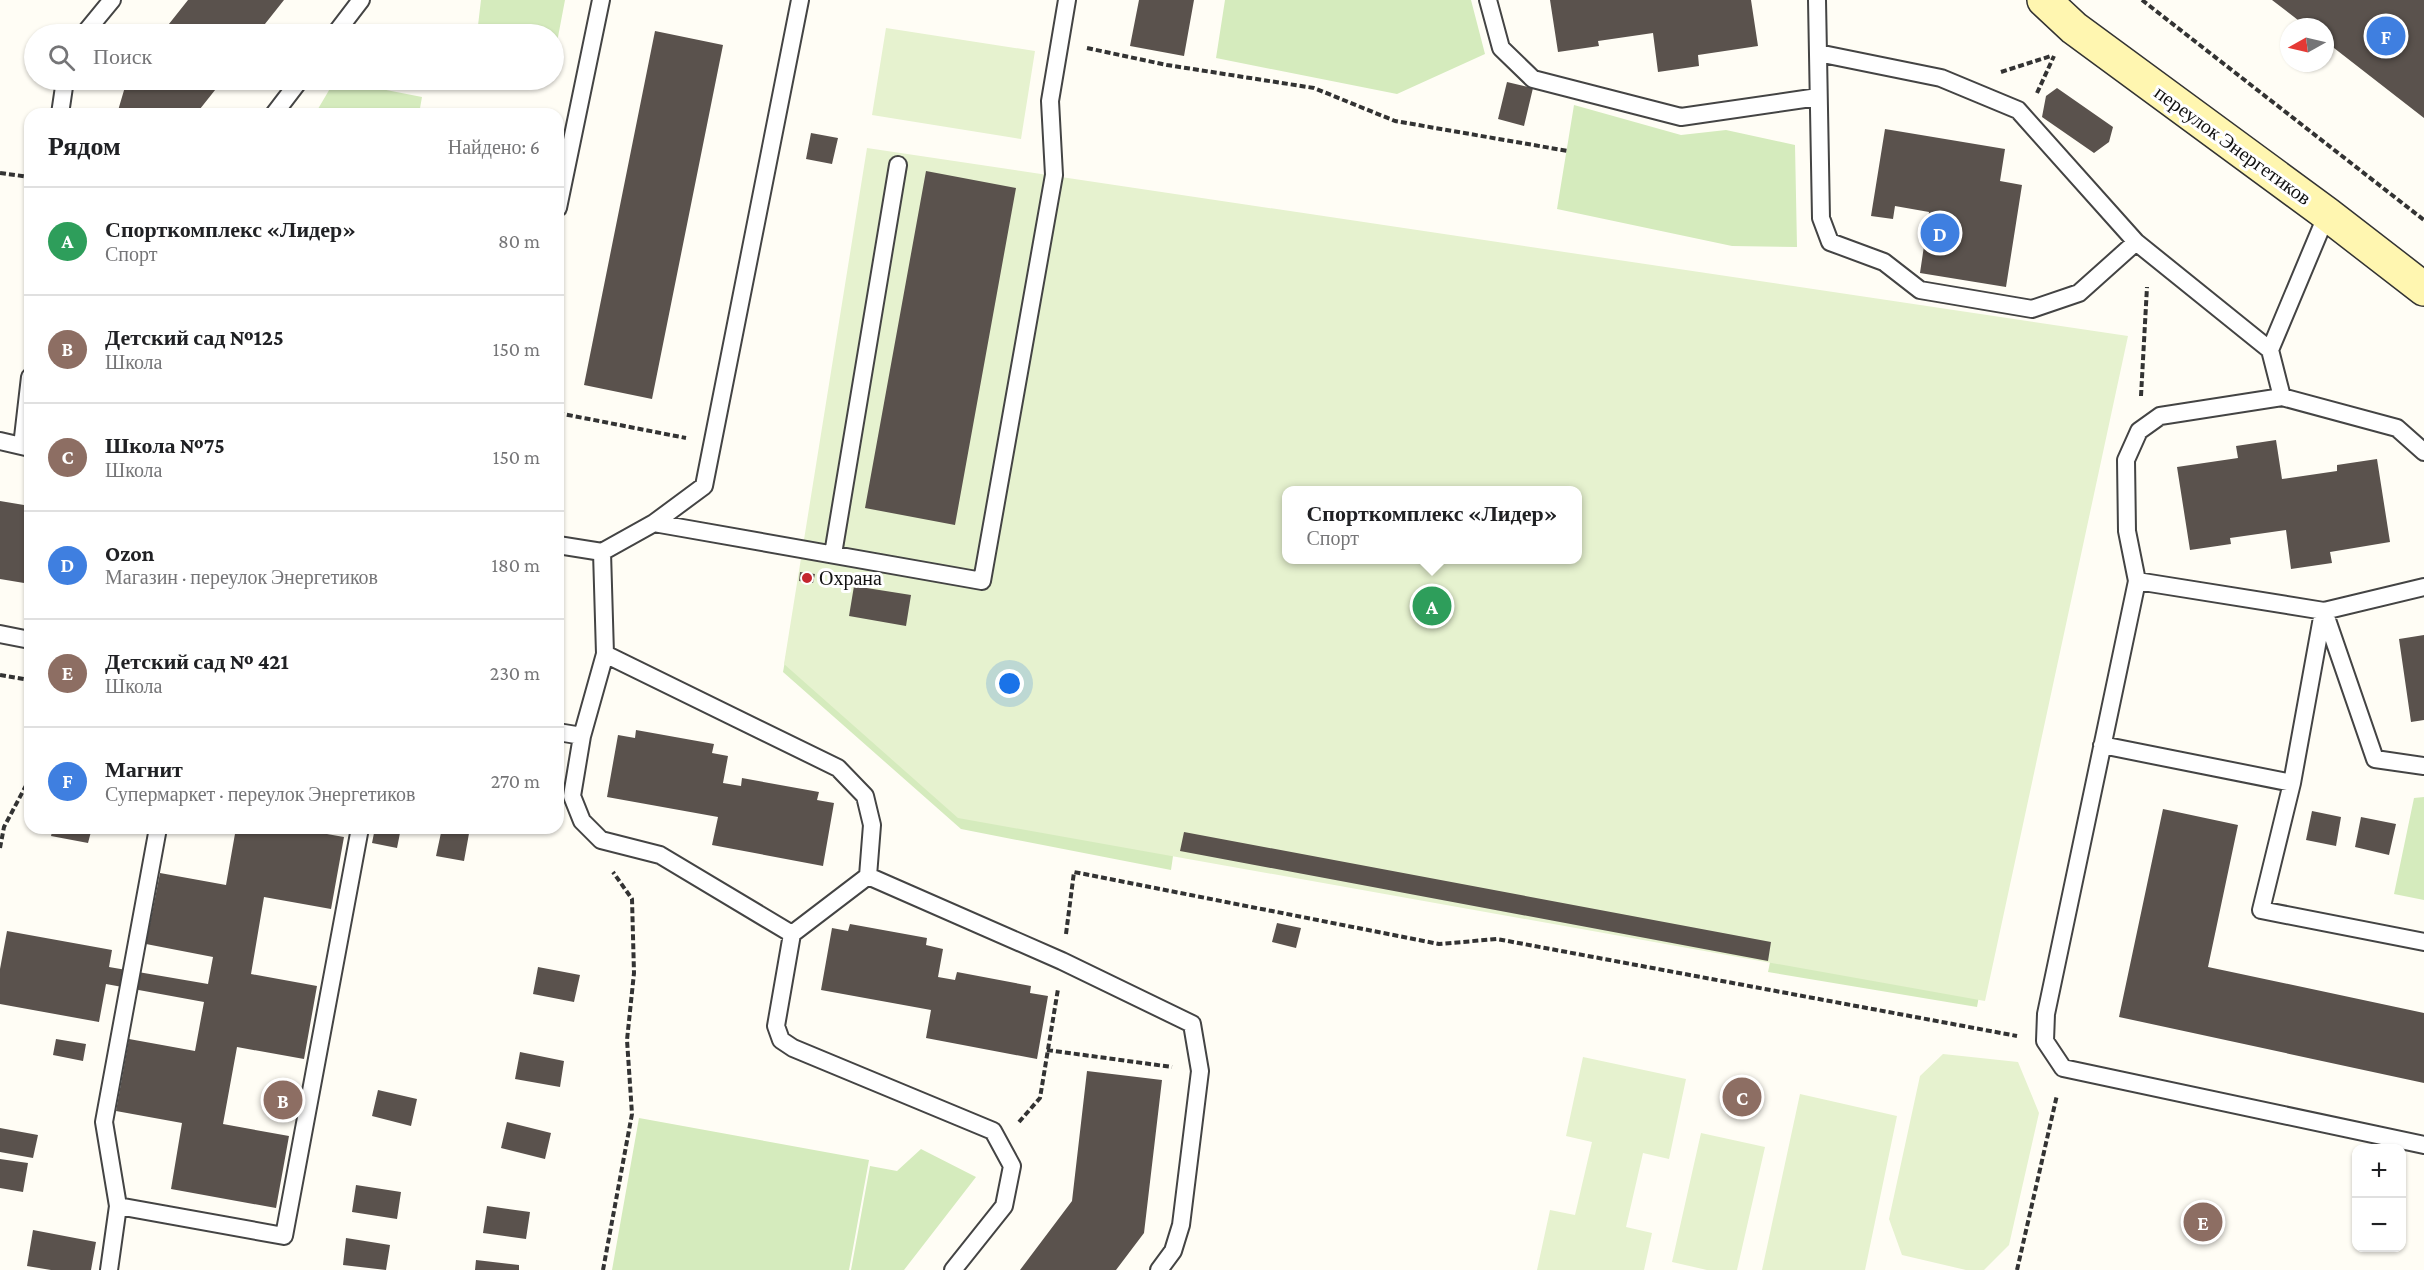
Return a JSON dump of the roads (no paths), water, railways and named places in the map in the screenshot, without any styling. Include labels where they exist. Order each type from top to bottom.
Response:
[{"type":"street","name":"переулок Энергетиков","points":[[2044,0],[2074,28],[2327,214],[2424,289]]},
{"type":"lane","points":[[92,24],[112,0]]},
{"type":"lane","points":[[343,24],[362,0]]},
{"type":"lane","points":[[564,179],[601,0]]},
{"type":"lane","points":[[564,546],[602,552],[654,523],[704,486],[800,0]]},
{"type":"lane","points":[[654,523],[982,581],[1054,175],[1050,102],[1067,0]]},
{"type":"lane","points":[[1488,0],[1500,48],[1533,79],[1681,117],[1818,97]]},
{"type":"lane","points":[[1817,0],[1821,218],[1830,242],[1884,262],[1920,290],[2032,309],[2079,293],[2136,242]]},
{"type":"lane","points":[[1818,53],[1941,78],[2018,110],[2136,242],[2270,350]]},
{"type":"lane","points":[[61,108],[64,90]]},
{"type":"lane","points":[[279,108],[292,90]]},
{"type":"lane","points":[[833,554],[898,165]]},
{"type":"lane","points":[[2282,397],[2270,350],[2327,214]]},
{"type":"lane","points":[[2424,452],[2397,428],[2282,397],[2160,416],[2139,430],[2126,460],[2127,531],[2137,580],[2046,1014],[2045,1041],[2063,1068],[2424,1145]]},
{"type":"lane","points":[[0,441],[24,447]]},
{"type":"lane","points":[[602,552],[605,654],[582,736],[572,796],[582,821],[601,840],[660,855],[792,933]]},
{"type":"lane","points":[[2137,580],[2324,611],[2424,587]]},
{"type":"lane","points":[[2324,611],[2375,759],[2424,766]]},
{"type":"lane","points":[[2324,611],[2292,783],[2261,910],[2424,942]]},
{"type":"lane","points":[[0,634],[24,639]]},
{"type":"lane","points":[[605,654],[837,768],[865,796],[872,825],[868,876],[792,933],[776,1026],[781,1040],[793,1048],[993,1131],[1012,1166],[1004,1206],[953,1270]]},
{"type":"lane","points":[[564,733],[582,736]]},
{"type":"lane","points":[[2102,745],[2292,783]]},
{"type":"lane","points":[[109,1270],[118,1206],[104,1122],[157,834]]},
{"type":"lane","points":[[118,1206],[284,1236],[359,834]]},
{"type":"lane","points":[[868,876],[1062,961],[1192,1024],[1200,1071],[1181,1225],[1173,1251],[1159,1270]]},
{"type":"place","name":"Магнит","points":[[2386,36]]},
{"type":"place","name":"Ozon","points":[[1940,233]]},
{"type":"place","name":"Охрана","points":[[807,578]]},
{"type":"place","name":"Спорткомплекс «Лидер»","points":[[1432,606]]},
{"type":"place","name":"Школа №75","points":[[1742,1097]]},
{"type":"place","name":"Детский сад №125","points":[[283,1100]]},
{"type":"place","name":"Детский сад № 421","points":[[2203,1222]]}]
